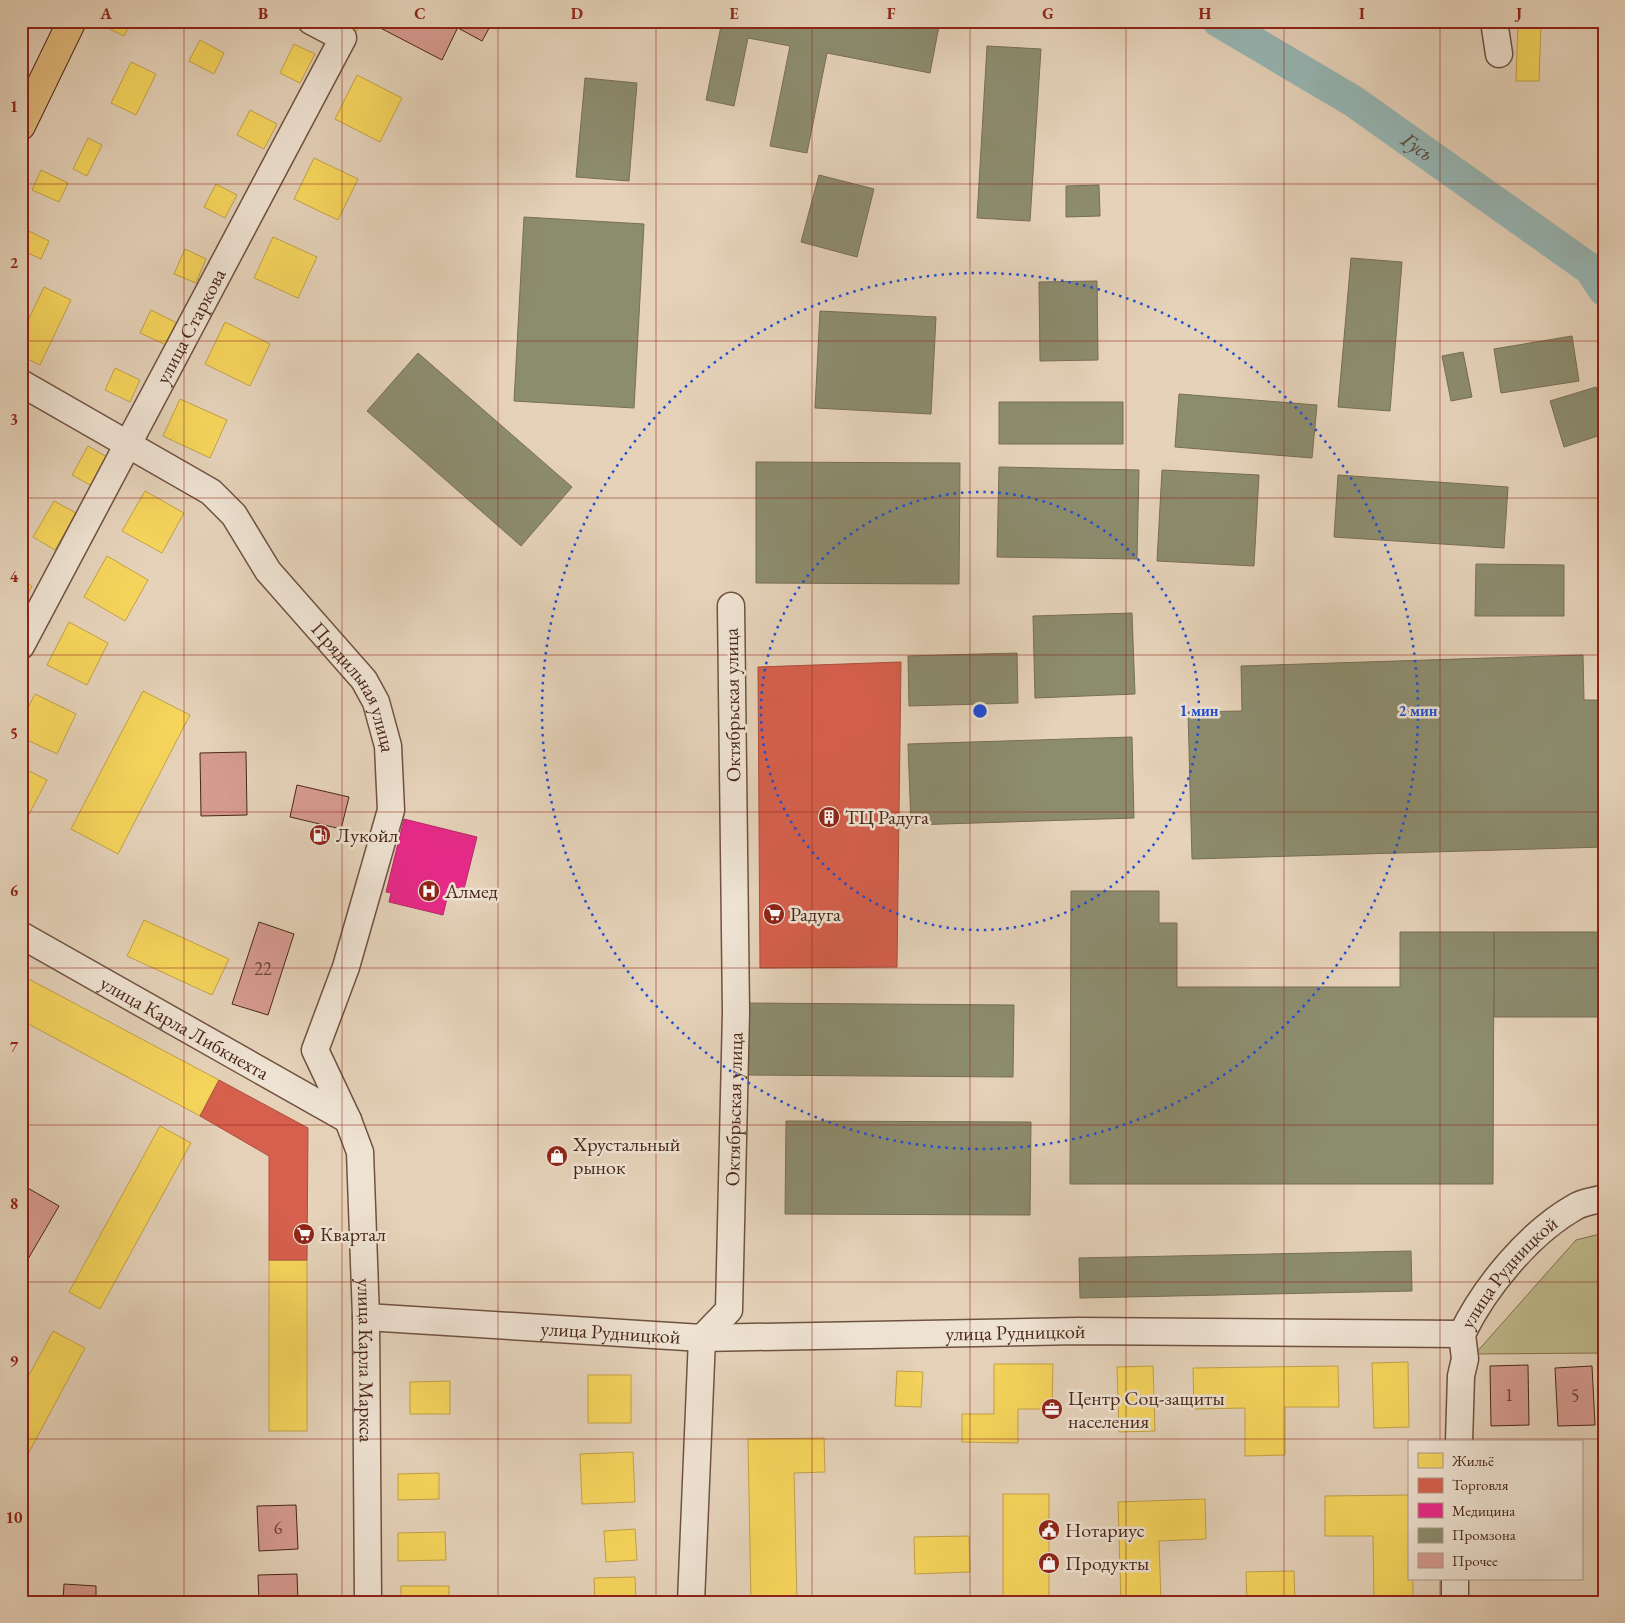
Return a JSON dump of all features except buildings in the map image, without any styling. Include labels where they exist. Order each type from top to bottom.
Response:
[{"type":"main road","points":[[21,126],[72,21]]},
{"type":"street","name":"улица Старкова","points":[[21,646],[343,38],[311,21]]},
{"type":"street","points":[[1494,21],[1499,54]]},
{"type":"street","name":"Прядильная улица","points":[[21,383],[211,492],[234,515],[268,571],[364,680],[376,702],[383,723],[390,768],[391,810],[346,967],[315,1050],[348,1120]]},
{"type":"street","name":"Октябрьская улица","points":[[702,1338],[729,1310],[736,1012],[731,606]]},
{"type":"street","name":"улица Карла Либкнехта","points":[[21,935],[348,1120]]},
{"type":"street","name":"улица Карла Маркса","points":[[348,1120],[360,1152],[366,1318],[368,1602]]},
{"type":"street","name":"улица Рудницкой","points":[[366,1318],[702,1338],[1079,1331],[1462,1334],[1474,1310],[1502,1273],[1538,1234],[1576,1206],[1604,1198]]},
{"type":"street","points":[[1459,1440],[1461,1376],[1465,1359],[1462,1334]]},
{"type":"street","points":[[691,1602],[702,1338]]},
{"type":"street","points":[[1455,1580],[1455,1602]]},
{"type":"shaded area","points":[[1604,1233],[1604,1353],[1475,1354],[1576,1240]]},
{"type":"waterway","name":"Гусь","points":[[1218,21],[1353,101],[1590,269],[1604,290]]},
{"type":"place","name":"ТЦ Радуга","points":[[829,817]]},
{"type":"place","name":"Лукойл","points":[[320,835]]},
{"type":"place","name":"Алмед","points":[[429,891]]},
{"type":"place","name":"Радуга","points":[[774,914]]},
{"type":"place","name":"Хрустальный рынок","points":[[557,1156]]},
{"type":"place","name":"Квартал","points":[[304,1234]]},
{"type":"place","name":"Центр Соц-защиты населения","points":[[1052,1409]]},
{"type":"place","name":"Нотариус","points":[[1049,1530]]},
{"type":"place","name":"Продукты","points":[[1049,1563]]}]
